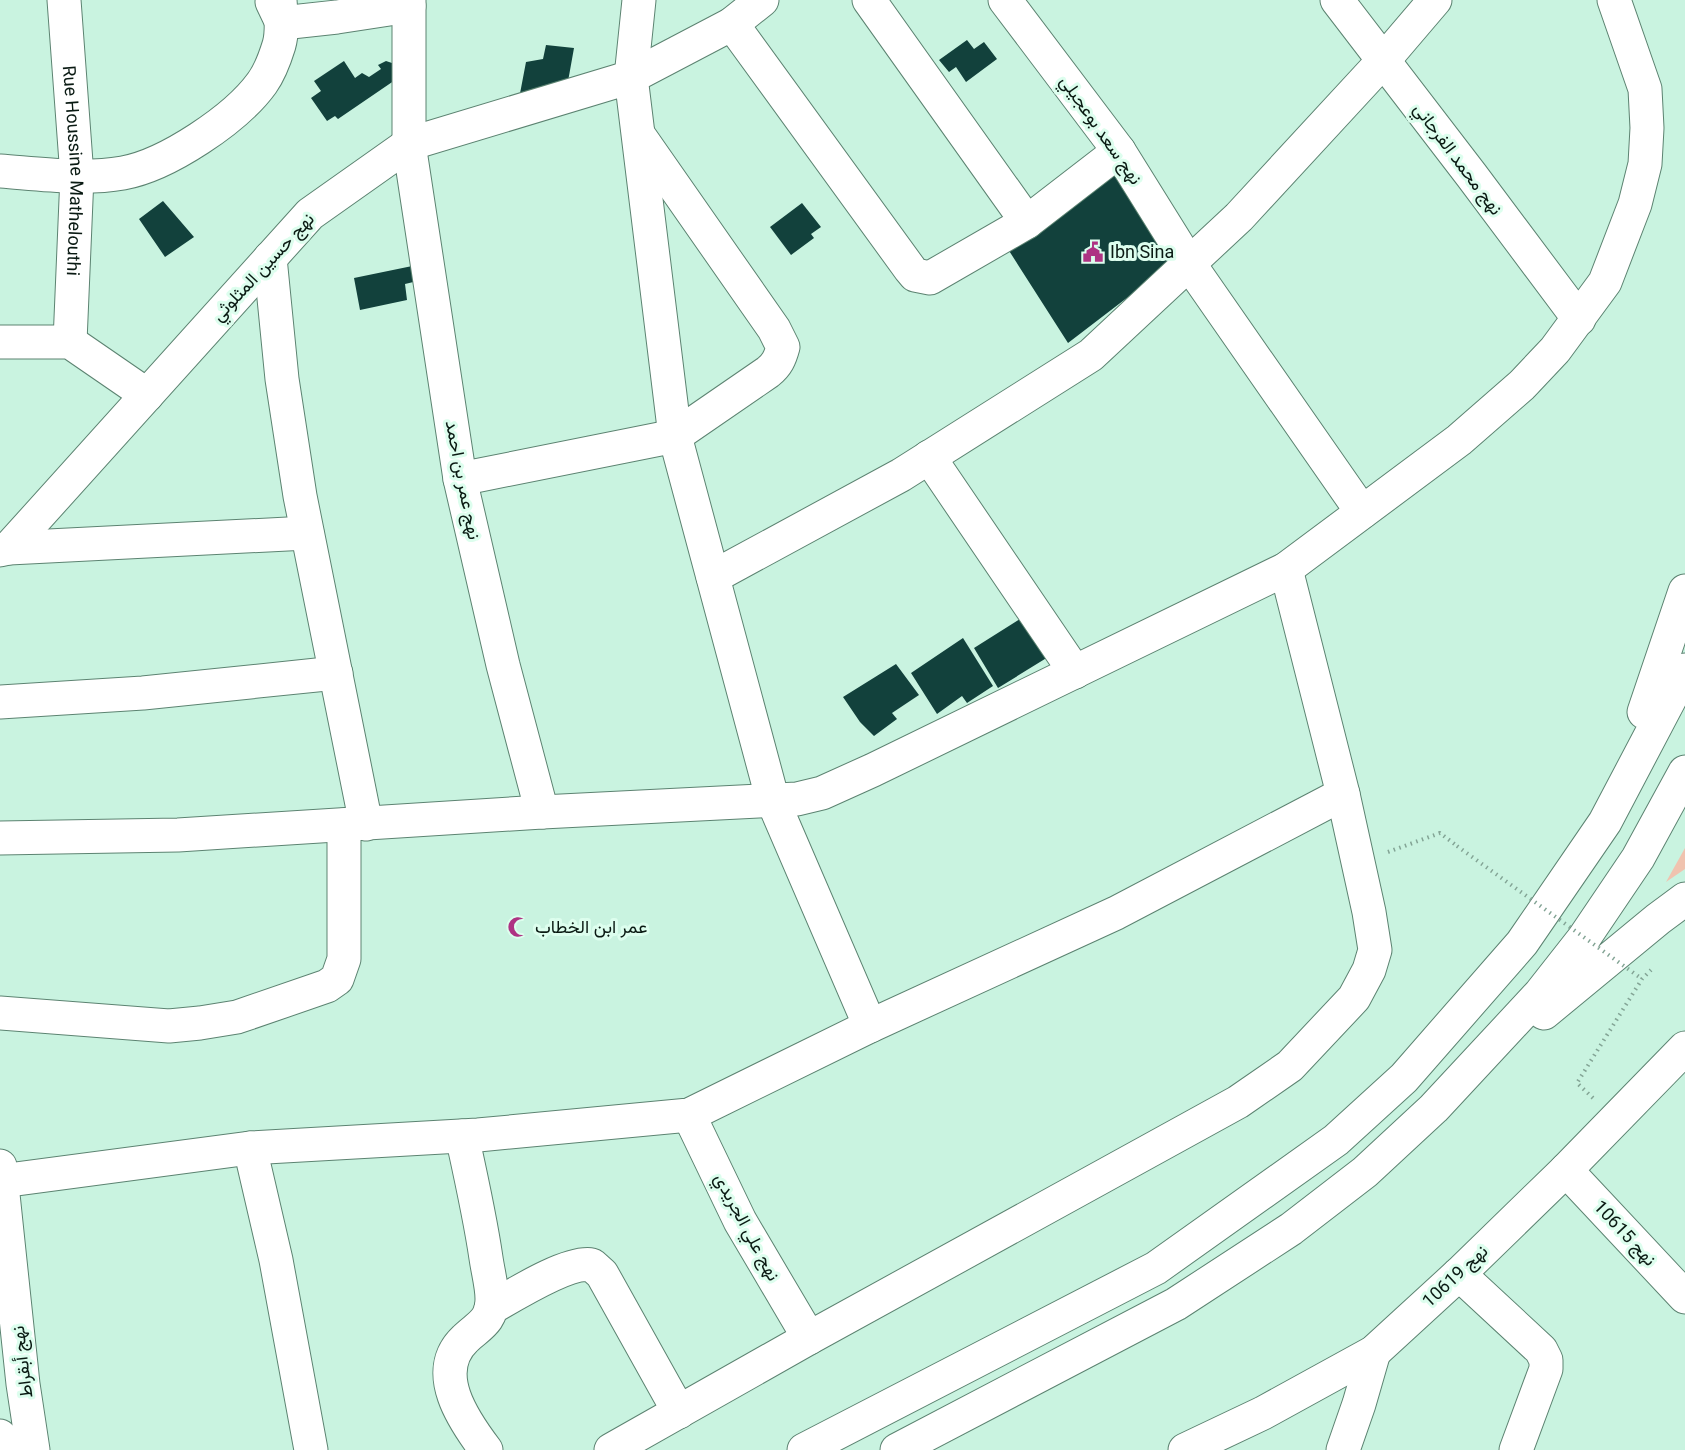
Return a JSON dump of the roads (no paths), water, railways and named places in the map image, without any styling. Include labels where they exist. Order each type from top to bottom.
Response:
[{"type":"main road","name":"Rue Houssine Mathelouthi","points":[[64,0],[77,176],[70,342]]},
{"type":"main road","points":[[639,0],[631,77],[675,436],[773,801],[870,1026]]},
{"type":"main road","name":"نهج حسين المثلوثي","points":[[5,549],[310,214],[409,144],[631,77],[732,24],[762,0]]},
{"type":"main road","points":[[869,0],[1027,222]]},
{"type":"main road","name":"نهج سعد بوعجيلي","points":[[1005,0],[1119,151],[1190,265],[1271,378],[1362,512]]},
{"type":"main road","name":"نهج محمد الفرجاني","points":[[1337,0],[1579,319]]},
{"type":"main road","points":[[713,577],[901,475],[1091,354],[1239,218],[1383,61],[1435,0]]},
{"type":"main road","points":[[0,838],[178,835],[542,812],[797,799],[822,793],[1286,569],[1459,440],[1522,385],[1555,350],[1605,282],[1635,204],[1644,164],[1647,128],[1645,89],[1614,0]]},
{"type":"main road","points":[[0,171],[101,176],[146,167],[190,144],[231,115],[263,82],[280,44],[278,8],[337,17],[409,3]]},
{"type":"main road","name":"نهج عمر بن احمد","points":[[409,3],[409,144],[460,479],[503,665],[542,812]]},
{"type":"main road","points":[[732,24],[915,275],[930,278],[1027,222],[1119,151]]},
{"type":"main road","points":[[460,479],[675,436],[775,366],[783,347],[774,329],[638,133]]},
{"type":"main road","points":[[0,1013],[169,1026],[237,1017],[331,984],[339,974],[344,959],[355,825],[336,673],[307,533],[282,379],[270,258]]},
{"type":"main road","points":[[0,342],[70,342],[147,395]]},
{"type":"main road","points":[[930,457],[1075,672]]},
{"type":"main road","points":[[5,549],[307,533]]},
{"type":"main road","points":[[611,1450],[809,1338],[1238,1102],[1290,1066],[1354,999],[1370,970],[1375,950],[1369,912],[1343,794],[1286,569]]},
{"type":"main road","points":[[1605,822],[1685,591]]},
{"type":"main road","points":[[804,1450],[1156,1268],[1336,1140],[1404,1078],[1522,943],[1605,822],[1685,670]]},
{"type":"main road","points":[[0,702],[142,693],[336,673]]},
{"type":"main road","points":[[1434,1108],[1540,994],[1584,939],[1638,858],[1685,772]]},
{"type":"main road","points":[[1,1174],[249,1148],[462,1136],[689,1115],[870,1026],[1116,913],[1343,794]]},
{"type":"main road","points":[[897,1450],[1176,1304],[1291,1229],[1365,1172],[1434,1108],[1589,974],[1685,899]]},
{"type":"main road","name":"نهج 10619","points":[[1185,1450],[1263,1413],[1374,1352],[1459,1274],[1566,1170],[1685,1047]]},
{"type":"main road","name":"نهج علي الجريدي","points":[[689,1115],[740,1221],[809,1338]]},
{"type":"main road","points":[[462,1136],[483,1232],[491,1308],[482,1325],[456,1350],[451,1360],[450,1371],[456,1403],[472,1432],[486,1450]]},
{"type":"main road","points":[[249,1148],[276,1260],[311,1450]]},
{"type":"main road","name":"نهج 10615","points":[[1566,1170],[1685,1297]]},
{"type":"main road","name":"نهج أبقراط","points":[[1,1174],[23,1384],[33,1450]]},
{"type":"main road","points":[[491,1308],[577,1265],[592,1265],[602,1274],[679,1412]]},
{"type":"main road","points":[[1459,1274],[1541,1350],[1546,1360],[1543,1378],[1516,1450]]},
{"type":"main road","points":[[1347,1448],[1374,1352]]},
{"type":"main road","points":[[0,1436],[3,1450]]},
{"type":"place","name":"Ibn Sina","points":[[1093,252]]},
{"type":"place","name":"عمر ابن الخطاب","points":[[518,927]]}]
